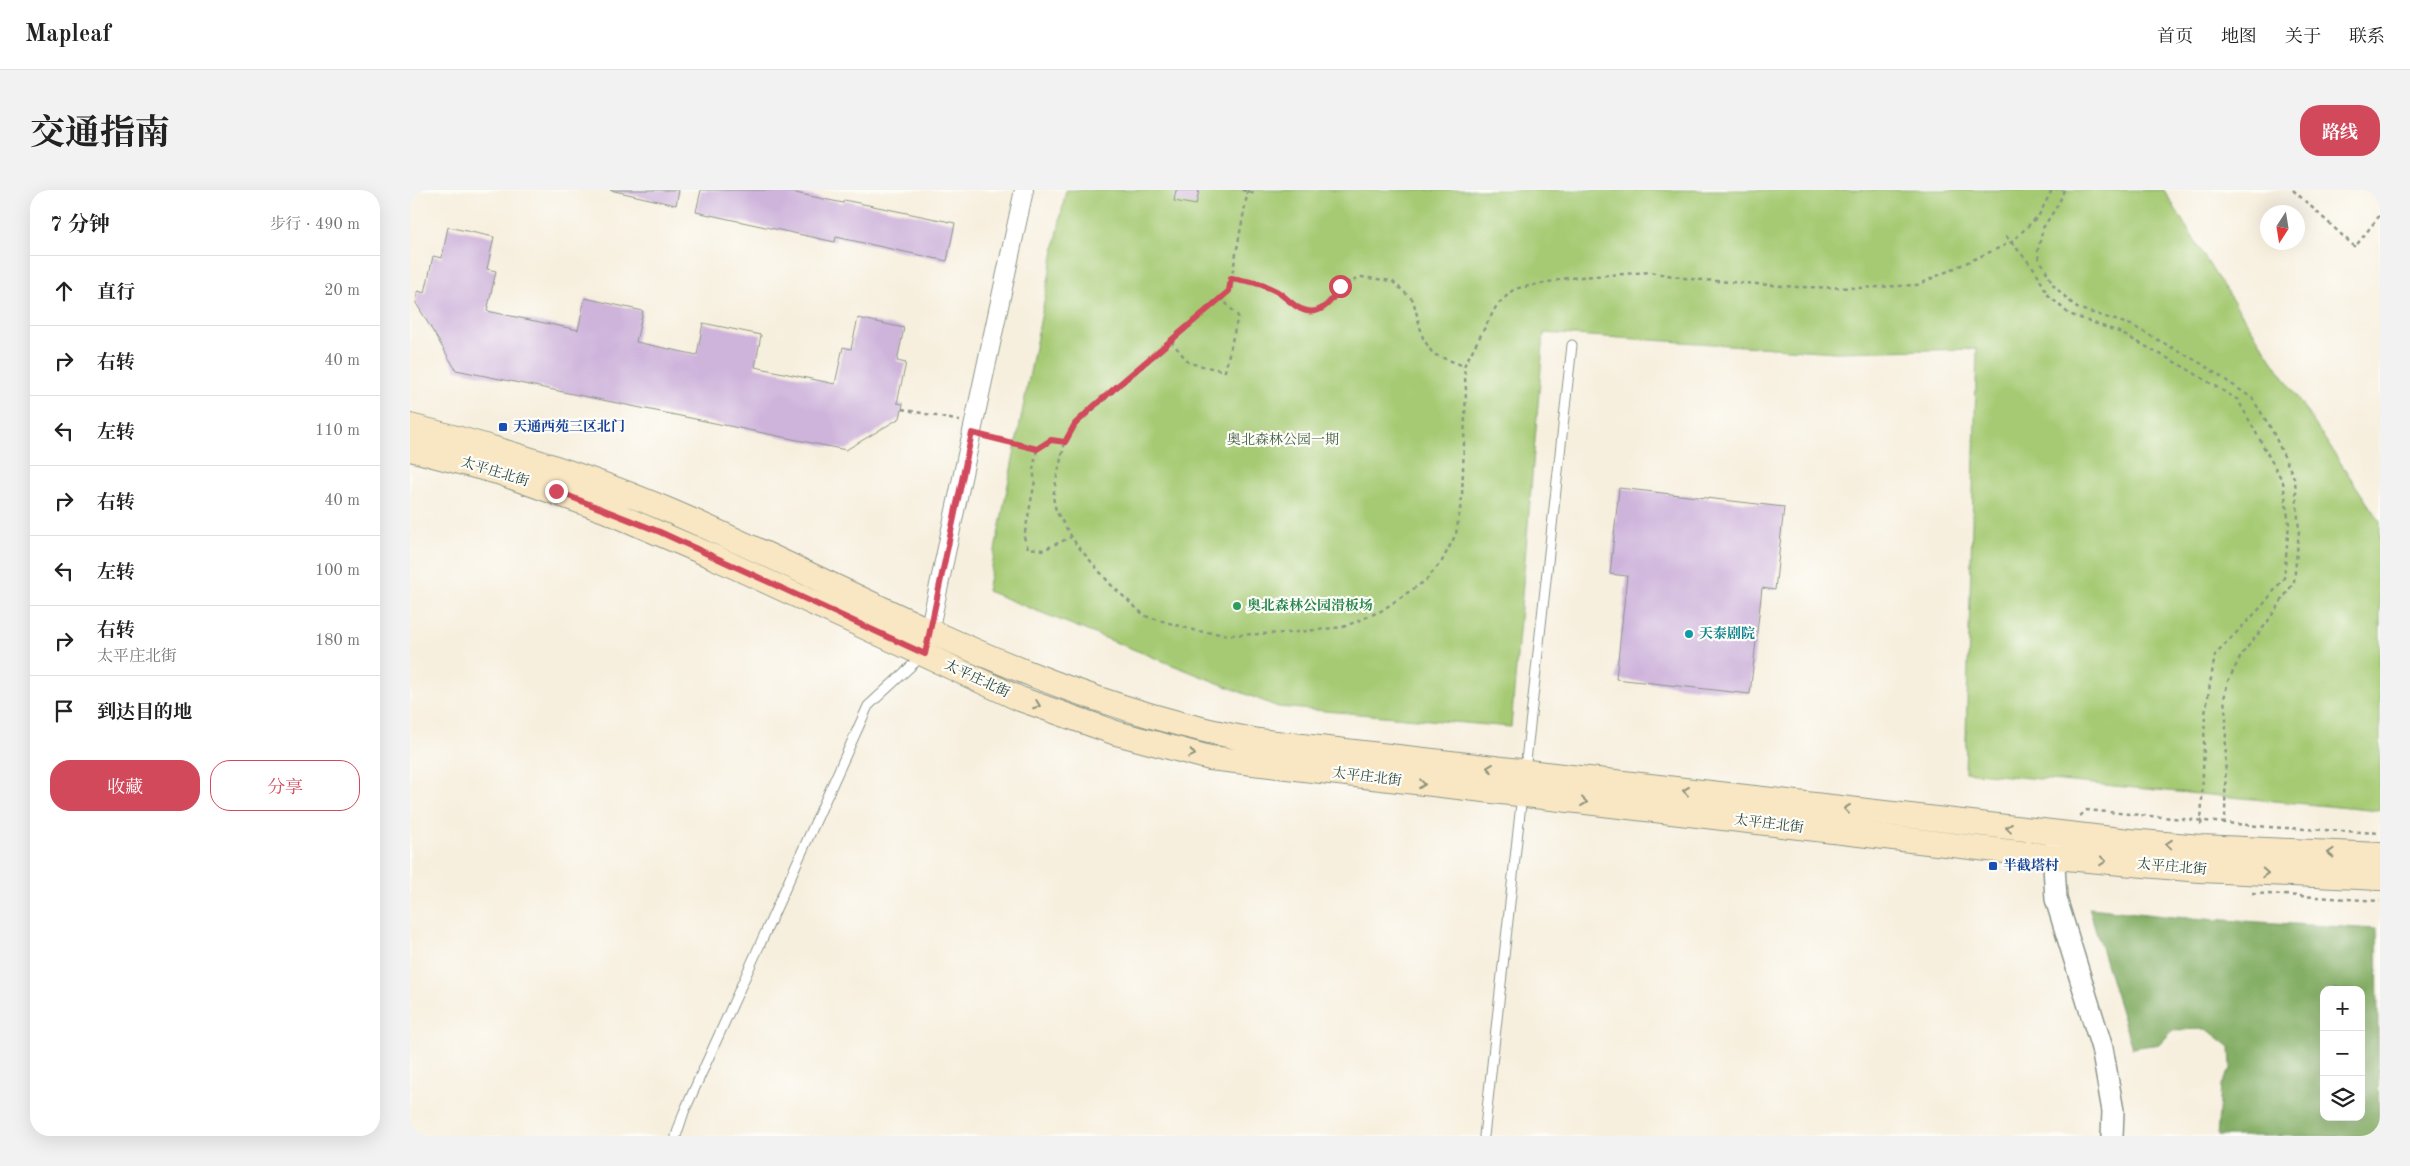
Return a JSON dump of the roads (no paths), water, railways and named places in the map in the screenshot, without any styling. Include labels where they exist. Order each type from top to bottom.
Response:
[{"type":"main road","name":"太平庄北街","points":[[410,426],[504,451],[614,489],[725,536],[930,631],[1081,694],[1134,712],[1206,731],[1259,741],[1523,784]]},
{"type":"main road","name":"太平庄北街","points":[[410,449],[501,473],[607,511],[714,556],[971,677],[1072,718],[1161,747],[1200,756],[1262,765],[1523,784],[2056,845],[2200,870],[2380,878]]},
{"type":"main road","name":"太平庄北街","points":[[2056,845],[2201,847],[2380,855]]},
{"type":"street","points":[[925,654],[1024,190]]},
{"type":"street","points":[[2056,845],[2054,887],[2057,904],[2102,1048],[2113,1112],[2112,1136]]},
{"type":"lane","points":[[1484,1136],[1572,345]]},
{"type":"lane","points":[[676,1136],[688,1103],[868,706],[925,654]]},
{"type":"place","name":"天通西苑三区北门","points":[[503,427]]},
{"type":"place","name":"奥北森林公园滑板场","points":[[1237,606]]},
{"type":"place","name":"天泰剧院","points":[[1689,634]]},
{"type":"place","name":"半截塔村","points":[[1993,866]]},
{"type":"park label","name":"奥北森林公园一期","points":[[1283,440]]}]
